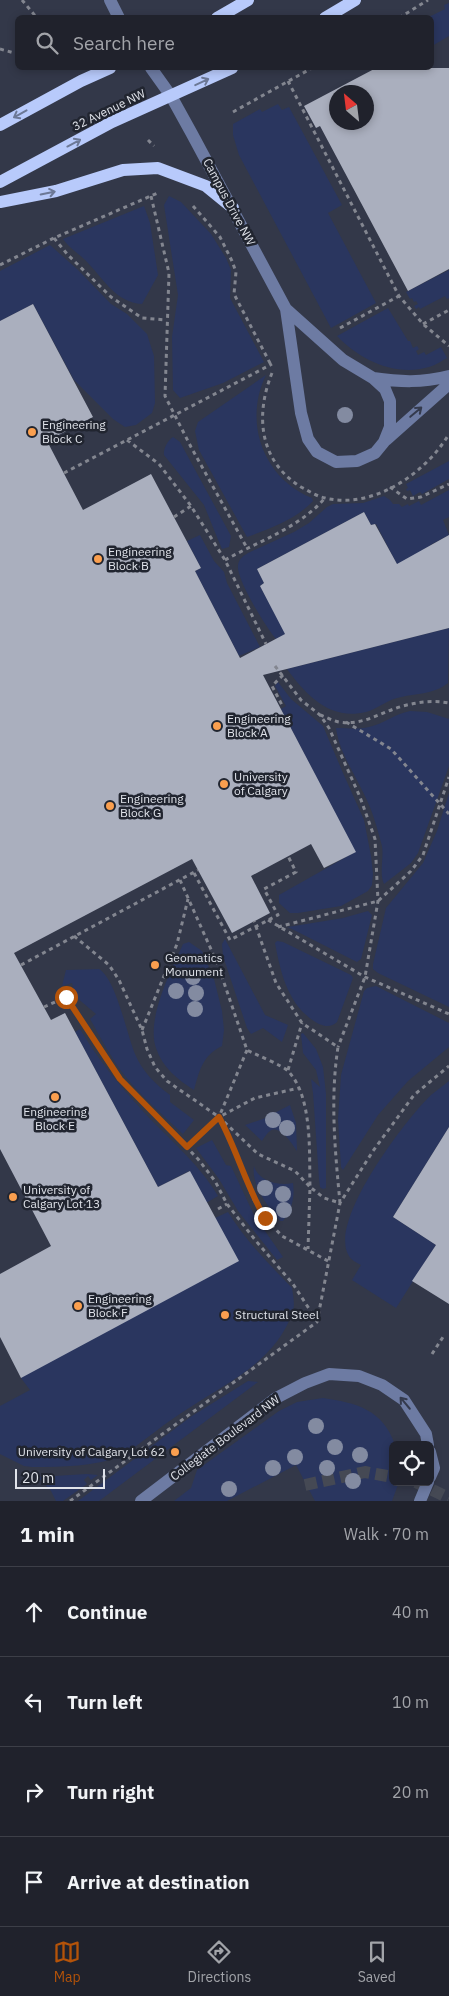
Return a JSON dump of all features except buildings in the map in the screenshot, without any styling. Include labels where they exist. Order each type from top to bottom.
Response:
[{"type":"main road","points":[[222,15],[248,0]]},
{"type":"main road","points":[[330,15],[355,0]]},
{"type":"main road","points":[[0,125],[81,81],[106,70]]},
{"type":"main road","name":"32 Avenue NW","points":[[0,182],[112,122],[228,70]]},
{"type":"main road","points":[[0,202],[56,191],[123,170],[158,168],[206,186],[233,208]]},
{"type":"street","points":[[110,0],[118,15]]},
{"type":"street","name":"Campus Drive NW","points":[[152,70],[171,96],[286,308]]},
{"type":"street","points":[[286,308],[343,360],[373,378],[385,389],[390,401],[390,427],[384,442]]},
{"type":"street","points":[[286,308],[301,413],[308,439],[317,452],[336,462],[357,461],[375,453],[384,442],[449,384]]},
{"type":"street","points":[[373,378],[405,382],[433,380],[449,376]]},
{"type":"street","name":"Collegiate Boulevard NW","points":[[141,1501],[276,1398],[329,1374],[358,1376],[382,1384],[404,1400],[426,1434],[427,1441]]},
{"type":"street","points":[[420,1501],[426,1486]]},
{"type":"path","points":[[22,0],[34,15]]},
{"type":"path","points":[[404,15],[428,0]]},
{"type":"path","points":[[0,49],[15,53]]},
{"type":"path","points":[[233,112],[308,70]]},
{"type":"path","points":[[288,81],[399,296],[423,324],[449,346]]},
{"type":"path","points":[[0,265],[54,238],[164,190]]},
{"type":"path","points":[[151,196],[168,273],[165,396],[247,548]]},
{"type":"path","points":[[188,202],[220,237],[236,272],[234,294],[271,365],[272,373],[266,387],[262,407],[265,441],[279,467],[291,480],[312,493],[325,498],[342,500],[360,499],[390,488],[430,460],[448,436]]},
{"type":"path","points":[[54,238],[68,255],[111,297],[142,318],[166,320]]},
{"type":"path","points":[[334,332],[399,296]]},
{"type":"path","points":[[423,324],[449,310]]},
{"type":"path","points":[[64,473],[277,362]]},
{"type":"path","points":[[127,440],[159,464],[191,506],[224,560],[266,644]]},
{"type":"path","points":[[390,488],[407,499],[421,497],[449,484]]},
{"type":"path","points":[[224,560],[297,523],[312,512],[325,498]]},
{"type":"path","points":[[174,517],[191,506]]},
{"type":"path","points":[[70,1501],[318,1322],[328,1261],[336,1233],[340,1203],[332,1119],[333,1082],[338,1046],[364,977],[378,900],[375,839],[360,797],[329,728],[320,715],[301,700],[275,666]]},
{"type":"path","points":[[282,675],[272,686],[283,707]]},
{"type":"path","points":[[320,715],[339,722],[346,722],[377,717],[402,706],[434,700],[449,703]]},
{"type":"path","points":[[346,722],[391,749],[449,814]]},
{"type":"path","points":[[278,927],[378,900],[411,871],[423,855],[449,777]]},
{"type":"path","points":[[194,873],[230,940],[278,915],[264,888],[296,872],[288,856]]},
{"type":"path","points":[[21,965],[198,870]]},
{"type":"path","points":[[180,880],[218,964],[247,1050],[219,1117]]},
{"type":"path","points":[[142,1030],[176,944],[188,897]]},
{"type":"path","points":[[268,920],[364,977],[449,1014]]},
{"type":"path","points":[[254,922],[276,984],[302,1022],[338,1046]]},
{"type":"path","points":[[74,936],[108,965],[127,996],[155,1066],[167,1081],[219,1117],[258,1154],[295,1171],[324,1198],[340,1203]]},
{"type":"path","points":[[44,1007],[66,997],[120,1079],[187,1147],[215,1181],[227,1204],[293,1284],[318,1322]]},
{"type":"path","points":[[288,1070],[302,1022]]},
{"type":"path","points":[[247,1050],[288,1070],[299,1088],[305,1105],[310,1187],[308,1249]]},
{"type":"path","points":[[340,1203],[373,1151],[414,1095],[449,1066]]},
{"type":"path","points":[[187,1147],[219,1117],[256,1098],[299,1088]]},
{"type":"path","points":[[219,1117],[228,1134],[253,1198],[265,1218],[282,1236],[328,1261]]},
{"type":"path","points":[[218,1209],[227,1204]]},
{"type":"path","points":[[432,1354],[442,1336]]},
{"type":"shaded area","name":"University of Calgary","points":[[0,0],[449,0],[449,1501],[0,1501]]},
{"type":"shaded area","points":[[449,3],[449,36],[434,45],[433,15],[445,9],[444,5]]},
{"type":"shaded area","points":[[278,104],[282,110],[289,107],[342,205],[328,213],[376,303],[331,328],[239,155],[233,135],[233,124],[260,109],[262,112]]},
{"type":"shaded area","points":[[169,196],[181,202],[211,234],[226,258],[231,270],[230,298],[264,362],[223,383],[180,398],[173,390],[172,337],[178,295],[164,205]]},
{"type":"shaded area","points":[[144,206],[150,223],[158,275],[142,304],[118,295],[63,239]]},
{"type":"shaded area","points":[[50,245],[111,304],[127,314],[147,334],[154,356],[155,403],[152,413],[136,425],[125,427],[113,419],[74,380],[33,304],[0,321],[0,271]]},
{"type":"shaded area","points":[[449,270],[449,298],[447,299],[445,296],[420,309],[419,307],[416,309],[414,306],[418,304],[412,298],[410,299],[406,292]]},
{"type":"shaded area","points":[[388,308],[413,348],[417,346],[419,349],[416,351],[418,355],[424,352],[426,355],[441,347],[447,358],[432,366],[416,370],[391,368],[367,359],[346,345],[337,336]]},
{"type":"shaded area","points":[[266,375],[259,393],[257,411],[262,447],[270,463],[281,477],[295,489],[312,498],[313,501],[291,518],[274,527],[247,537],[199,450],[195,431],[198,422]]},
{"type":"shaded area","points":[[173,437],[180,442],[231,536],[229,547],[222,549],[204,505],[164,455],[166,445]]},
{"type":"shaded area","points":[[449,461],[449,479],[422,494],[420,492],[413,496],[410,490],[407,491],[406,484]]},
{"type":"shaded area","points":[[449,490],[449,517],[443,520],[449,535],[432,544],[401,572],[376,524],[371,525],[364,512],[257,569],[264,583],[260,586],[286,634],[276,639],[259,614],[242,581],[238,565],[243,557],[294,532],[333,504],[363,503],[384,496],[393,504],[399,504],[402,507],[419,501],[421,505]]},
{"type":"shaded area","points":[[200,535],[214,561],[224,572],[227,583],[260,647],[239,656],[195,571],[201,568],[187,541]]},
{"type":"shaded area","points":[[449,628],[448,683],[430,692],[393,699],[366,712],[341,713],[320,704],[302,688],[287,669]]},
{"type":"shaded area","points":[[278,682],[291,699],[323,726],[364,820],[371,856],[372,885],[368,891],[341,906],[290,913],[279,903],[279,895],[355,852],[281,709],[286,706],[275,686]]},
{"type":"shaded area","points":[[410,711],[427,712],[449,719],[449,766],[418,853],[411,863],[384,884],[382,875],[382,846],[372,812],[343,753],[336,728],[356,729],[369,727]]},
{"type":"shaded area","points":[[449,793],[449,1007],[378,973],[373,969],[373,964],[386,908],[423,863],[437,831]]},
{"type":"shaded area","points":[[368,911],[372,915],[361,959],[357,962],[288,927],[343,918]]},
{"type":"shaded area","points":[[225,939],[265,1015],[288,1025],[282,1042],[263,1028],[251,1034],[247,1028],[223,956],[222,944]]},
{"type":"shaded area","points":[[277,941],[283,942],[351,975],[353,978],[335,1024],[324,1026],[319,1024],[300,1009],[293,1000],[280,967],[275,943]]},
{"type":"shaded area","points":[[189,942],[202,951],[214,979],[222,1011],[224,1030],[222,1046],[206,1059],[200,1070],[194,1090],[166,1067],[156,1048],[154,1036],[154,1023],[161,995],[183,944]]},
{"type":"shaded area","points":[[99,969],[111,984],[116,995],[135,1054],[141,1066],[170,1095],[170,1102],[194,1120],[183,1134],[125,1076],[106,1048],[90,1019],[96,1014],[76,997],[72,983],[62,986],[66,970]]},
{"type":"shaded area","points":[[376,986],[449,1023],[449,1047],[408,1081],[378,1115],[343,1170],[341,1167],[338,1119],[341,1075],[364,991],[367,988]]},
{"type":"shaded area","points":[[80,1029],[93,1050],[132,1100],[192,1161],[218,1196],[206,1203],[189,1171],[158,1187],[75,1032]]},
{"type":"shaded area","points":[[303,1033],[316,1049],[323,1067],[326,1094],[326,1188],[323,1189],[320,1187],[319,1179],[311,1079],[320,1087],[316,1070],[303,1053],[301,1034]]},
{"type":"shaded area","points":[[449,1081],[449,1127],[393,1217],[436,1245],[396,1308],[352,1280],[361,1265],[349,1256],[345,1240],[349,1220],[372,1172],[388,1148],[419,1107]]},
{"type":"shaded area","points":[[290,1105],[296,1123],[297,1151],[282,1132],[278,1130],[270,1131],[262,1141],[245,1125],[263,1119]]},
{"type":"shaded area","points":[[212,1140],[226,1165],[231,1166],[254,1215],[283,1257],[277,1260],[238,1211],[219,1179],[196,1148]]},
{"type":"shaded area","points":[[254,1166],[260,1176],[270,1182],[293,1183],[292,1203],[283,1221],[280,1221],[261,1195],[255,1181]]},
{"type":"shaded area","points":[[228,1212],[266,1261],[292,1288],[293,1311],[285,1328],[263,1357],[235,1379],[172,1419],[124,1455],[90,1464],[32,1467],[24,1466],[0,1454],[0,1406],[30,1390],[21,1378],[215,1218]]},
{"type":"shaded area","points":[[248,1381],[258,1382],[99,1501],[78,1501],[192,1416]]},
{"type":"shaded area","points":[[323,1398],[346,1402],[367,1410],[383,1423],[393,1441],[389,1441],[389,1486],[398,1486],[392,1501],[315,1501],[296,1465],[227,1501],[174,1501],[191,1488],[197,1470],[279,1411],[297,1402]]},
{"type":"shaded area","points":[[98,1475],[91,1480],[88,1476],[84,1480],[87,1484],[63,1501],[56,1501],[51,1491],[38,1477]]},
{"type":"tunnel","points":[[305,1485],[365,1472],[389,1476]]},
{"type":"tunnel","points":[[424,1486],[449,1498]]},
{"type":"place","name":"Engineering Block C","points":[[32,432]]},
{"type":"place","name":"Engineering Block B","points":[[98,559]]},
{"type":"place","name":"Engineering Block A","points":[[217,726]]},
{"type":"place","name":"University of Calgary","points":[[224,784]]},
{"type":"place","name":"Engineering Block G","points":[[110,806]]},
{"type":"place","name":"Geomatics Monument","points":[[155,965]]},
{"type":"place","name":"Engineering Block E","points":[[55,1097]]},
{"type":"place","name":"University of Calgary Lot 13","points":[[13,1197]]},
{"type":"place","name":"Engineering Block F","points":[[78,1306]]},
{"type":"place","name":"Structural Steel","points":[[225,1315]]},
{"type":"place","name":"University of Calgary Lot 62","points":[[175,1452]]},
{"type":"route","points":[[66,997],[120,1079],[187,1147],[219,1117],[228,1134],[253,1198],[265,1218]]}]
